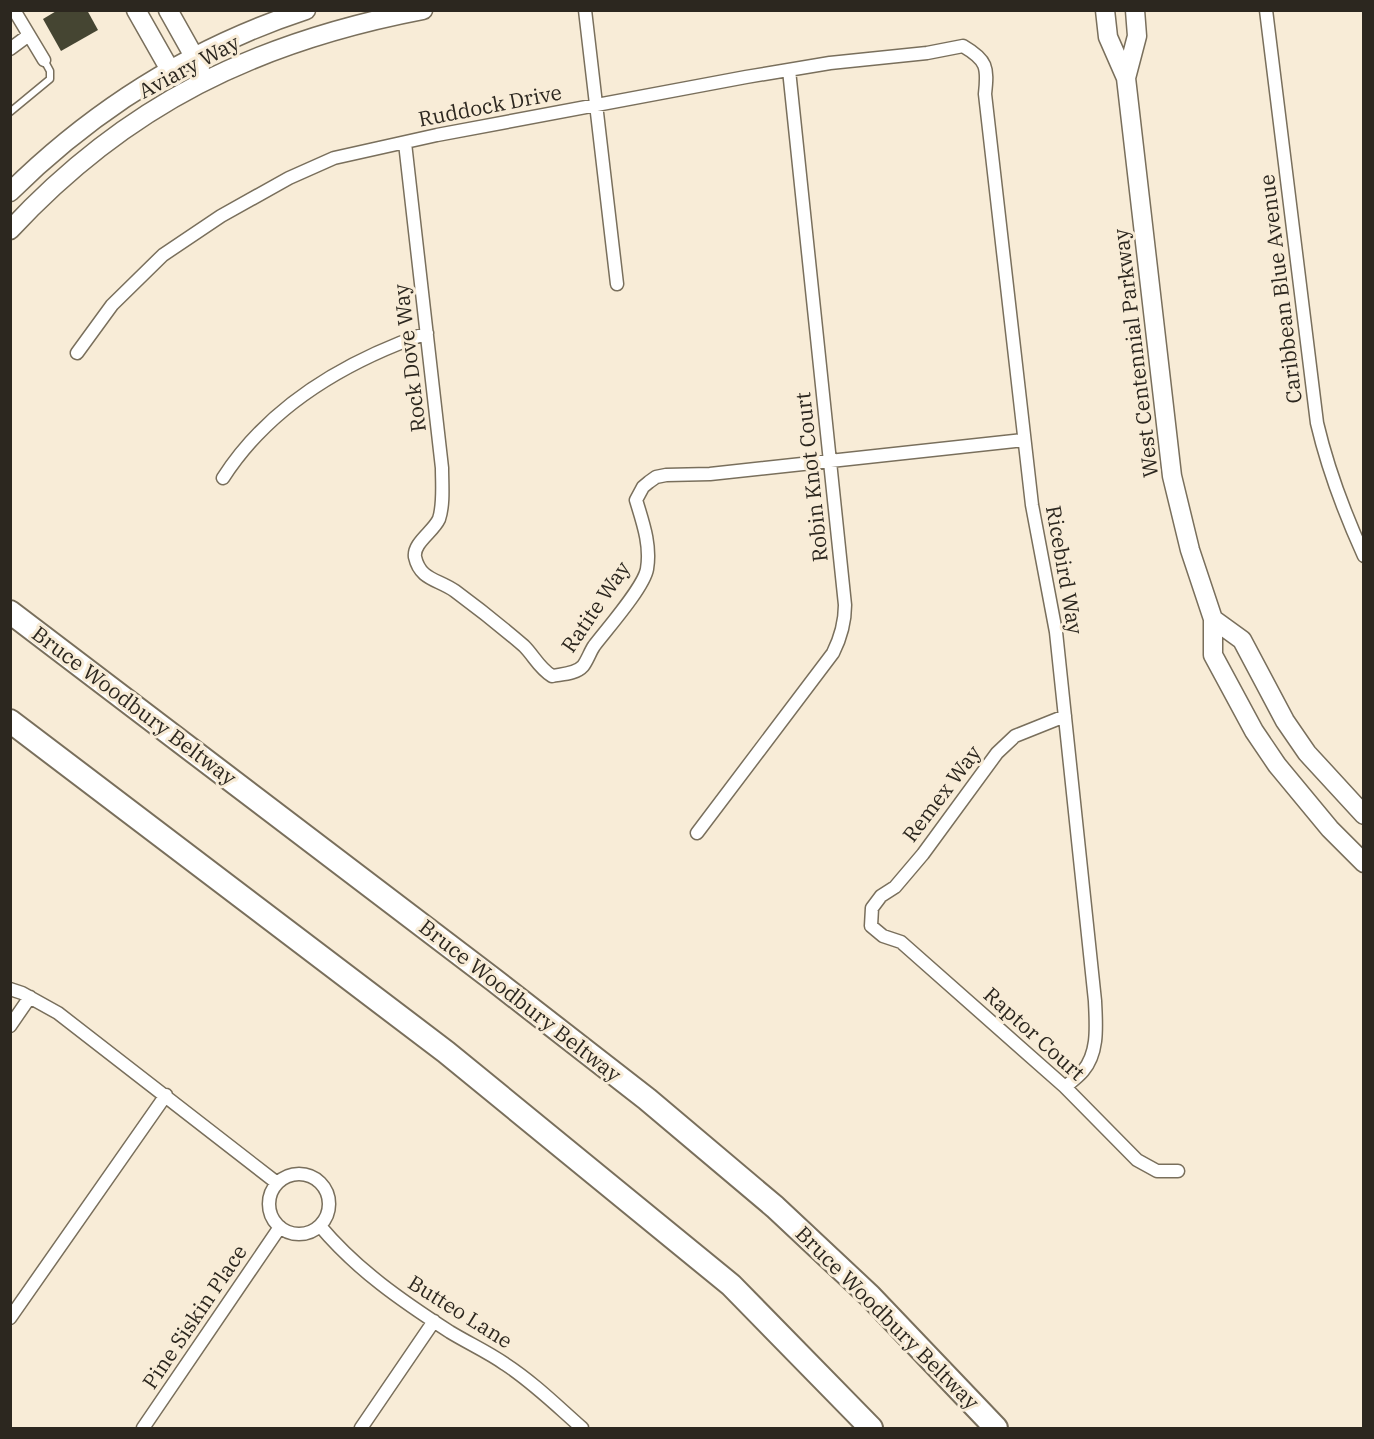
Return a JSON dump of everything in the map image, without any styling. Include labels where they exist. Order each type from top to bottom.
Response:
[{"type":"highway","name":"Bruce Woodbury Beltway","points":[[10,612],[647,1099],[775,1207],[870,1296],[996,1428]]},
{"type":"highway","points":[[10,721],[446,1052],[722,1278],[871,1428]]},
{"type":"main road","points":[[136,10],[182,92]]},
{"type":"main road","points":[[168,10],[206,79]]},
{"type":"main road","name":"Aviary Way","points":[[10,192],[48,157],[122,98],[194,56],[240,35],[306,10]]},
{"type":"main road","name":"Aviary Way","points":[[10,230],[46,193],[93,153],[148,113],[206,79],[274,50],[327,32],[423,10]]},
{"type":"main road","name":"West Centennial Parkway","points":[[1105,10],[1108,37],[1126,78],[1172,476],[1190,550],[1212,619],[1213,655],[1254,731],[1277,765],[1330,829],[1364,863]]},
{"type":"main road","name":"West Centennial Parkway","points":[[1126,78],[1137,36],[1135,10]]},
{"type":"main road","points":[[1212,619],[1242,640],[1285,721],[1336,786],[1364,815]]},
{"type":"street","points":[[14,10],[44,60]]},
{"type":"street","points":[[585,10],[617,284]]},
{"type":"street","name":"Caribbean Blue Avenue","points":[[1266,10],[1317,423],[1330,476],[1364,556]]},
{"type":"street","points":[[10,49],[29,35]]},
{"type":"street","name":"Ruddock Drive","points":[[76,353],[112,305],[163,255],[220,216],[288,178],[334,158],[437,135],[830,63],[927,53],[963,46],[976,53]]},
{"type":"street","name":"Ricebird Way","points":[[976,53],[984,61],[987,76],[985,94],[1024,440],[1032,505],[1056,632],[1095,1001],[1096,1034],[1091,1059],[1083,1072],[1065,1087]]},
{"type":"street","name":"Robin Knot Court","points":[[697,832],[833,653],[845,624],[845,605],[789,70]]},
{"type":"street","name":"Rock Dove Way","points":[[405,143],[442,468],[439,518],[429,534],[418,544],[415,555],[419,569],[427,577],[454,590],[525,647],[543,670],[552,676],[568,673]]},
{"type":"street","points":[[223,478],[238,455],[257,433],[284,409],[325,380],[358,361],[427,333]]},
{"type":"street","points":[[830,460],[1024,440]]},
{"type":"street","name":"Ratite Way","points":[[568,673],[584,665],[587,656],[621,611],[646,572],[648,552],[646,534],[636,500],[643,487],[656,477],[666,475],[710,474],[830,460]]},
{"type":"street","name":"Remex Way","points":[[871,917],[872,908],[881,896],[895,887],[923,854],[996,753],[1015,736],[1065,716]]},
{"type":"street","name":"Raptor Court","points":[[871,917],[871,926],[883,936],[901,942],[1065,1087],[1137,1160],[1157,1171],[1178,1171]]},
{"type":"street","points":[[10,989],[58,1013],[277,1183]]},
{"type":"street","points":[[10,1026],[30,998]]},
{"type":"street","points":[[10,1318],[166,1095]]},
{"type":"street","points":[[302,1173],[313,1176],[322,1183],[328,1193],[330,1204],[327,1216],[320,1226],[312,1232],[300,1234],[289,1233],[280,1227],[272,1218],[269,1203],[271,1192],[277,1183],[287,1176],[302,1173]]},
{"type":"street","name":"Butteo Lane","points":[[320,1226],[360,1268],[406,1303],[481,1348],[522,1376],[582,1428]]},
{"type":"street","name":"Pine Siskin Place","points":[[143,1428],[280,1227]]},
{"type":"street","points":[[361,1428],[434,1321]]},
{"type":"lane","points":[[10,112],[50,79],[50,71],[44,60]]},
{"type":"building","points":[[58,10],[87,10],[98,30],[61,51],[43,19]]}]
